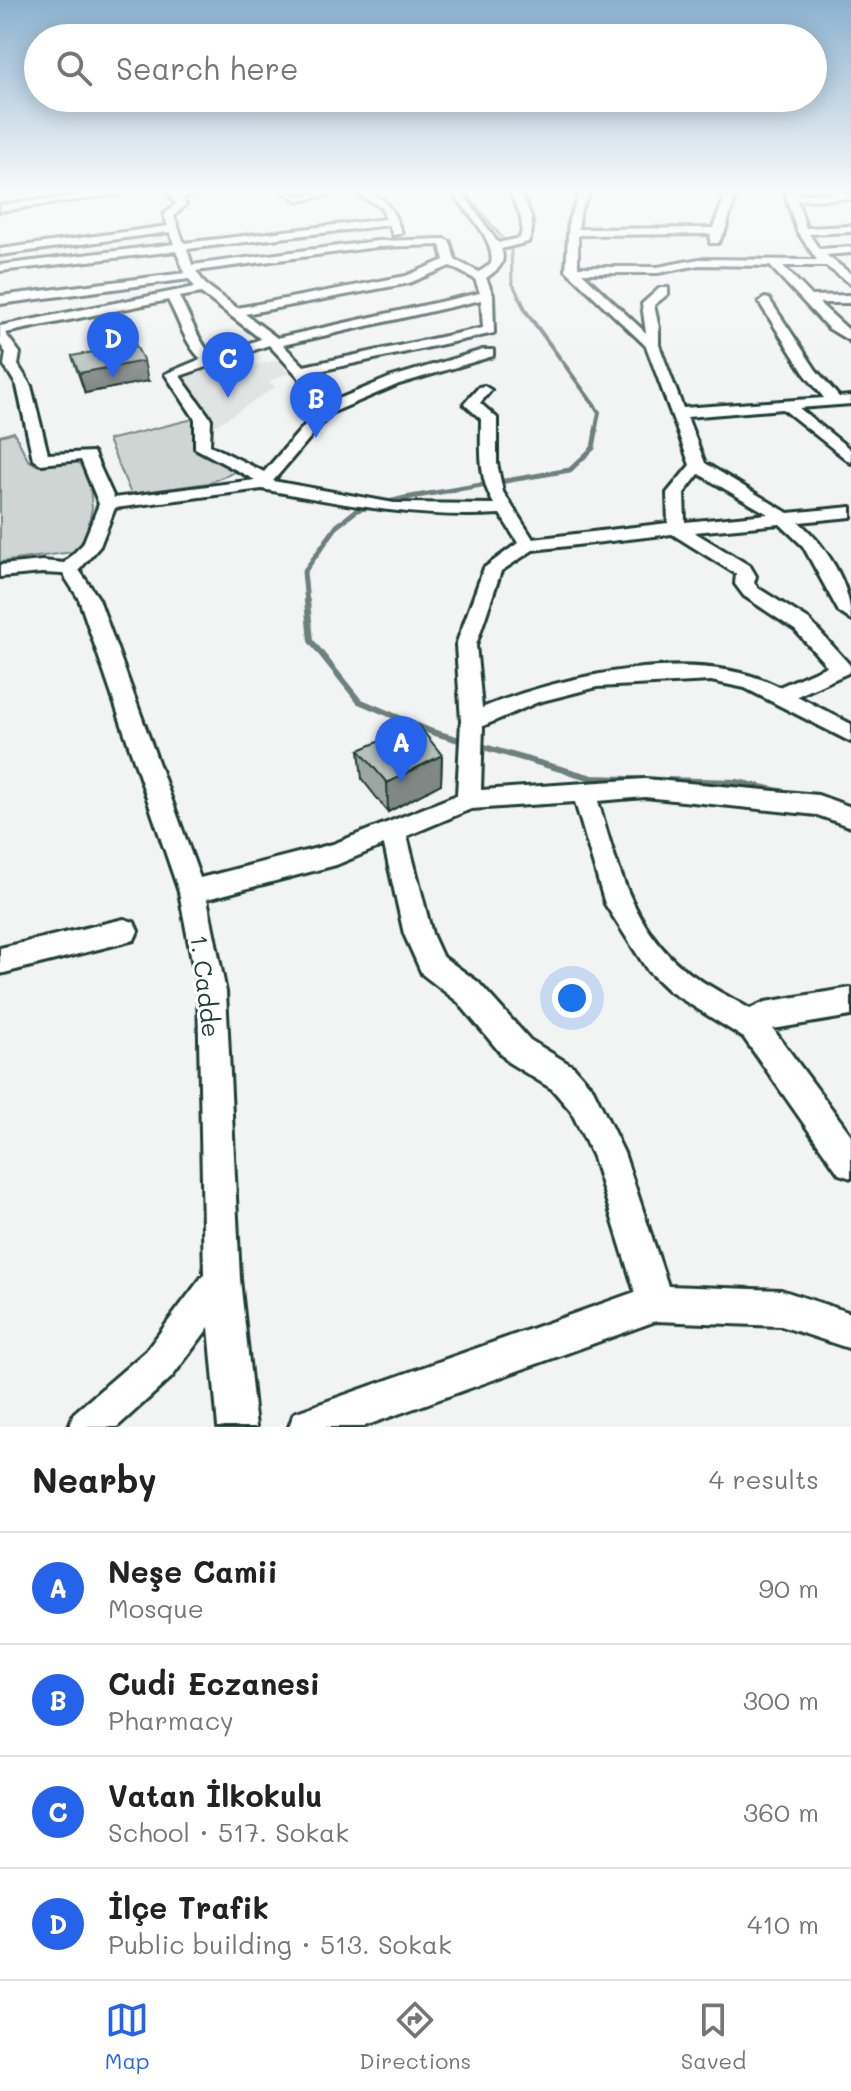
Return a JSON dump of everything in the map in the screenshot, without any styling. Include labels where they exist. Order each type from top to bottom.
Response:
[{"type":"street","points":[[0,268],[81,258]]},
{"type":"street","points":[[184,258],[203,289],[273,341],[301,371],[326,410]]},
{"type":"street","points":[[0,300],[292,258]]},
{"type":"street","points":[[449,258],[450,262]]},
{"type":"street","points":[[480,277],[496,265],[496,258]]},
{"type":"street","points":[[572,258],[572,270],[652,345]]},
{"type":"street","points":[[699,262],[702,258]]},
{"type":"street","points":[[821,258],[851,280]]},
{"type":"street","points":[[235,312],[409,279],[450,262],[480,277],[487,295],[484,306],[489,330],[301,371]]},
{"type":"street","points":[[572,270],[658,270],[699,262],[827,263]]},
{"type":"street","points":[[773,262],[841,333],[851,338]]},
{"type":"street","points":[[0,571],[42,567],[69,569],[91,546],[108,504],[87,455],[41,459],[20,378],[11,365],[13,353],[0,334],[203,289]]},
{"type":"street","points":[[664,291],[648,304],[653,328],[652,345],[698,466],[788,518],[822,560],[830,583],[851,614]]},
{"type":"street","points":[[172,295],[190,328],[192,342],[209,360]]},
{"type":"street","points":[[487,295],[273,341],[172,374],[203,419],[203,448],[264,481],[394,508],[463,511],[506,508]]},
{"type":"street","points":[[811,300],[851,299]]},
{"type":"street","points":[[765,302],[811,373],[843,401]]},
{"type":"street","points":[[108,504],[264,481],[326,410],[394,381],[488,353]]},
{"type":"street","points":[[0,383],[20,378]]},
{"type":"street","points":[[484,390],[471,404],[489,418],[494,486],[528,545]]},
{"type":"street","points":[[676,413],[843,401]]},
{"type":"street","points":[[785,404],[851,458]]},
{"type":"street","points":[[677,529],[676,484],[698,466]]},
{"type":"street","points":[[469,800],[468,763],[472,721],[466,645],[493,568],[528,545],[851,512]]},
{"type":"street","points":[[677,529],[743,570],[747,576],[744,584],[751,592],[802,625],[841,668],[780,695]]},
{"type":"street","name":"1. Cadde","points":[[69,569],[89,599],[192,892],[212,992],[222,1279],[237,1427]]},
{"type":"street","points":[[472,721],[532,696],[597,680],[711,674],[750,681],[851,734]]},
{"type":"street","points":[[192,892],[336,854],[469,800],[645,788],[818,805],[851,817]]},
{"type":"street","points":[[584,792],[618,904],[658,962],[679,982],[754,1028],[851,1162]]},
{"type":"street","points":[[393,831],[418,934],[432,965],[468,992],[519,1051],[563,1078],[582,1100],[608,1153],[656,1303]]},
{"type":"street","points":[[0,961],[124,931]]},
{"type":"street","points":[[754,1028],[755,1022],[765,1016],[851,1002]]},
{"type":"street","points":[[88,1427],[159,1364],[222,1279]]},
{"type":"street","points":[[308,1427],[656,1303],[781,1308],[851,1331]]},
{"type":"shaded area","points":[[277,360],[290,373],[269,381],[275,387],[212,428],[204,408],[180,374],[216,361],[221,366],[232,364],[241,369]]},
{"type":"shaded area","points":[[193,419],[196,450],[233,469],[233,473],[208,483],[131,494],[108,440]]},
{"type":"shaded area","points":[[14,432],[28,460],[38,466],[76,460],[88,466],[92,508],[85,544],[72,552],[0,562],[0,436]]},
{"type":"building","points":[[135,344],[144,361],[79,373],[72,356]]},
{"type":"building","points":[[418,725],[442,755],[387,783],[359,750]]},
{"type":"waterway","points":[[511,258],[512,282],[520,299]]},
{"type":"waterway","points":[[520,299],[599,412],[595,433]]},
{"type":"waterway","points":[[307,603],[304,572],[337,526],[357,510],[405,498],[570,470],[593,448],[596,431]]},
{"type":"waterway","points":[[307,601],[311,641],[359,701],[432,732],[466,742]]},
{"type":"waterway","points":[[477,745],[592,778],[737,782],[784,792]]},
{"type":"place","name":"İlçe Trafik","points":[[113,378]]},
{"type":"place","name":"Vatan İlkokulu","points":[[228,398]]},
{"type":"place","name":"Cudi Eczanesi","points":[[316,438]]},
{"type":"place","name":"Neşe Camii","points":[[401,782]]}]
